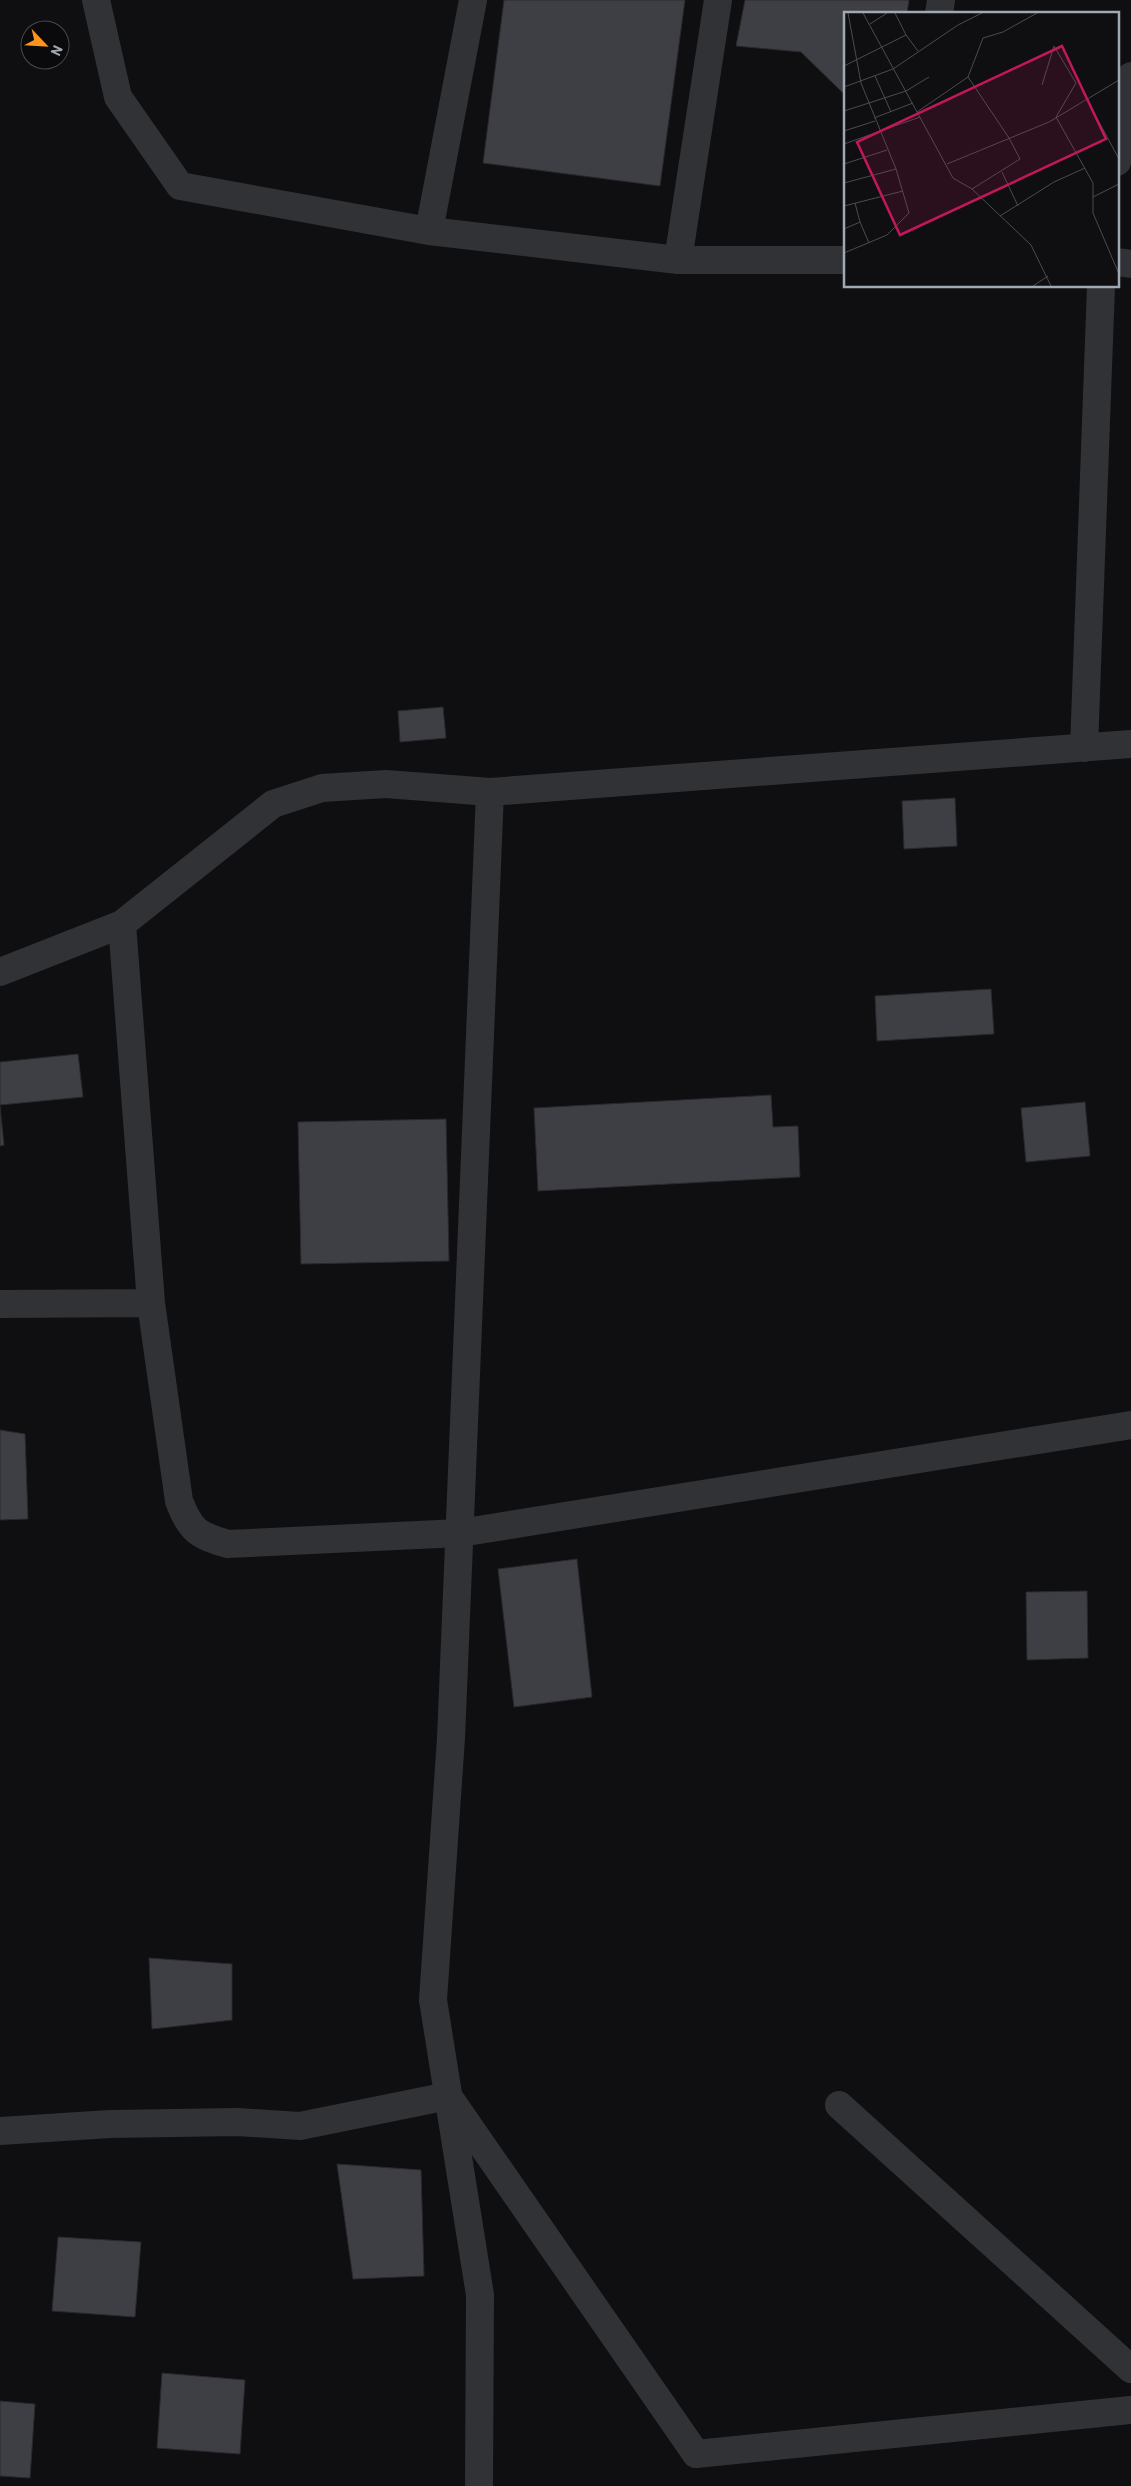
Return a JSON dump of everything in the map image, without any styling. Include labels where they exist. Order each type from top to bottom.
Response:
[{"type":"street","points":[[96,0],[118,97],[180,186],[429,231],[678,260],[844,260]]},
{"type":"street","points":[[429,231],[473,0]]},
{"type":"street","points":[[678,260],[718,0]]},
{"type":"street","points":[[1118,156],[1131,76]]},
{"type":"street","points":[[1118,262],[1131,264]]},
{"type":"street","points":[[1084,748],[1101,288]]},
{"type":"street","points":[[0,972],[122,924],[273,804],[322,788],[386,784],[490,792],[1131,744]]},
{"type":"street","points":[[471,2486],[480,2295],[433,2000],[451,1738],[490,792]]},
{"type":"street","points":[[122,924],[151,1303],[178,1501],[188,1522],[204,1537],[228,1544],[460,1533],[1131,1425]]},
{"type":"street","points":[[0,1304],[151,1303]]},
{"type":"street","points":[[0,2131],[110,2124],[227,2122],[300,2126],[448,2096]]},
{"type":"street","points":[[448,2096],[696,2454],[1131,2410]]},
{"type":"street","points":[[839,2105],[1131,2370]]},
{"type":"building","points":[[504,0],[685,0],[660,186],[483,163]]},
{"type":"building","points":[[745,0],[909,0],[907,12],[844,12],[844,94],[801,52],[736,46]]},
{"type":"building","points":[[443,707],[446,738],[400,742],[398,711]]},
{"type":"building","points":[[955,798],[957,846],[904,849],[902,801]]},
{"type":"building","points":[[991,989],[994,1034],[877,1041],[875,996]]},
{"type":"building","points":[[78,1054],[83,1097],[0,1105],[0,1062]]},
{"type":"building","points":[[771,1095],[773,1127],[798,1126],[800,1177],[538,1191],[534,1108]]},
{"type":"building","points":[[1085,1102],[1090,1156],[1026,1162],[1021,1108]]},
{"type":"building","points":[[0,1106],[4,1145],[0,1146]]},
{"type":"building","points":[[446,1119],[449,1261],[301,1264],[298,1122]]},
{"type":"building","points":[[0,1430],[25,1434],[28,1519],[0,1520]]},
{"type":"building","points":[[577,1559],[592,1697],[514,1707],[498,1569]]},
{"type":"building","points":[[1087,1591],[1088,1658],[1027,1660],[1026,1592]]},
{"type":"building","points":[[149,1958],[232,1964],[232,2020],[152,2029]]},
{"type":"building","points":[[337,2164],[421,2170],[424,2276],[353,2279]]},
{"type":"building","points":[[58,2237],[141,2242],[135,2317],[52,2311]]},
{"type":"building","points":[[162,2373],[245,2380],[240,2454],[157,2448]]},
{"type":"building","points":[[0,2401],[35,2404],[30,2478],[0,2476]]}]
